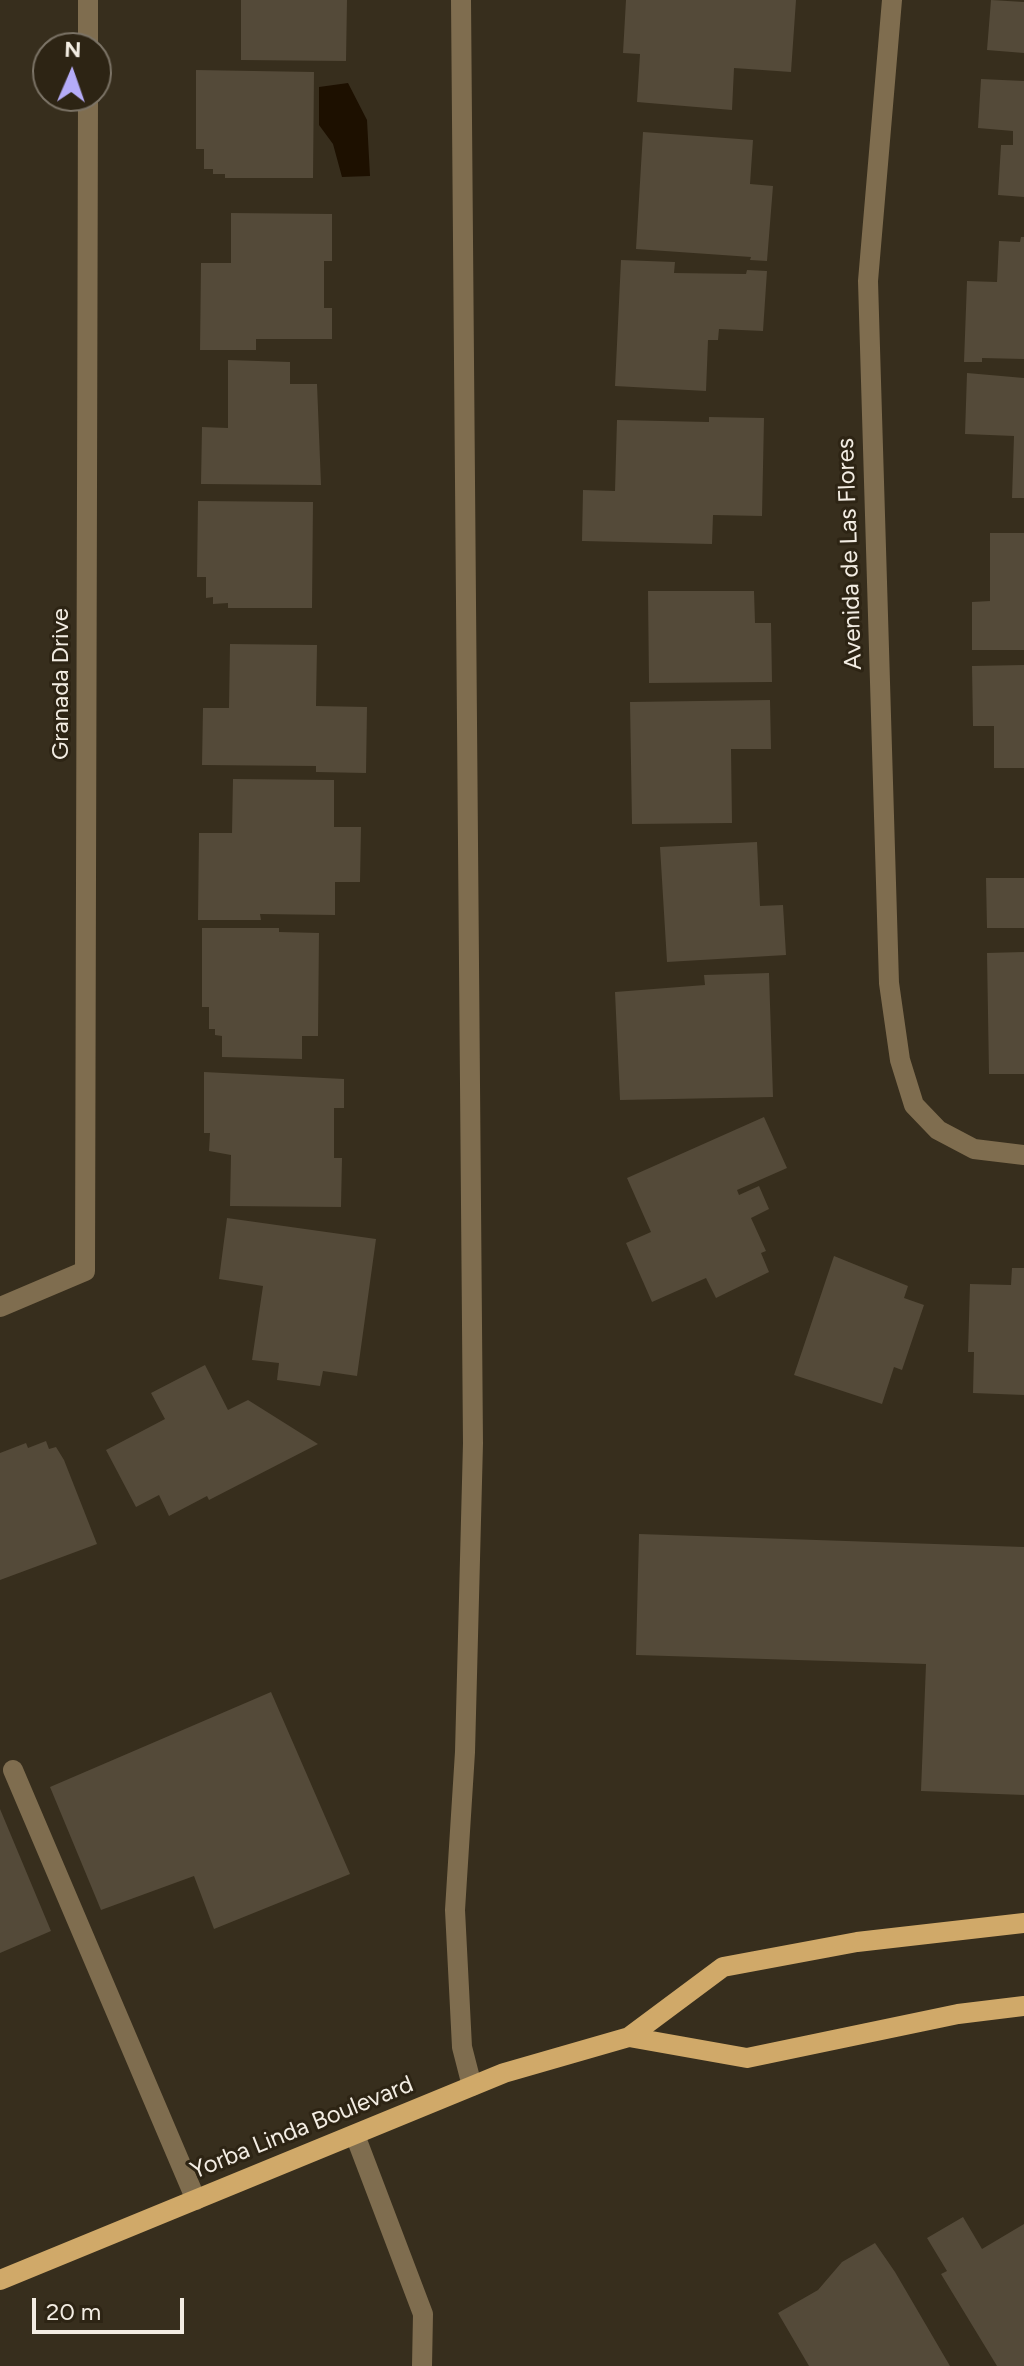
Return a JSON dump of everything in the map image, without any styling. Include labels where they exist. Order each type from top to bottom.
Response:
[{"type":"main road","name":"Yorba Linda Boulevard","points":[[0,2280],[504,2073],[629,2037],[723,1967],[857,1942],[1024,1923]]},
{"type":"main road","name":"Yorba Linda Boulevard","points":[[629,2037],[747,2058],[958,2014],[1024,2006]]},
{"type":"street","points":[[88,0],[88,32]]},
{"type":"street","points":[[461,0],[473,1443],[465,1752],[455,1910],[462,2047],[472,2086]]},
{"type":"street","name":"Avenida de Las Flores","points":[[892,0],[868,281],[889,969],[900,1060],[914,1105],[938,1130],[974,1149],[1024,1155]]},
{"type":"street","name":"Granada Drive","points":[[0,1307],[85,1271],[88,112]]},
{"type":"street","points":[[13,1770],[196,2200]]},
{"type":"street","points":[[355,2135],[423,2314],[422,2366]]},
{"type":"shaded area","points":[[348,83],[367,120],[370,176],[342,177],[333,144],[319,125],[319,87]]},
{"type":"building","points":[[241,0],[347,0],[346,61],[241,60]]},
{"type":"building","points":[[626,0],[796,0],[791,72],[734,68],[732,110],[637,102],[640,54],[623,53]]},
{"type":"building","points":[[991,0],[1024,2],[1024,53],[987,50]]},
{"type":"building","points":[[196,70],[314,72],[313,178],[225,178],[225,174],[213,174],[213,169],[204,169],[204,149],[196,149]]},
{"type":"building","points":[[981,79],[1024,81],[1024,197],[998,195],[1001,145],[1013,145],[1013,131],[978,128]]},
{"type":"building","points":[[643,132],[753,140],[750,184],[773,186],[767,261],[750,260],[751,257],[636,249]]},
{"type":"building","points":[[231,213],[332,214],[332,261],[324,261],[324,308],[332,308],[332,339],[256,339],[256,350],[200,350],[201,263],[231,263]]},
{"type":"building","points":[[1024,237],[1024,359],[982,358],[982,362],[964,362],[967,281],[997,282],[999,241],[1020,242]]},
{"type":"building","points":[[621,260],[675,262],[674,273],[746,274],[747,270],[767,271],[763,331],[719,329],[718,340],[708,340],[706,391],[615,386]]},
{"type":"building","points":[[228,360],[290,362],[290,384],[317,384],[321,485],[201,484],[202,427],[228,428]]},
{"type":"building","points":[[967,373],[1024,378],[1024,498],[1012,498],[1014,436],[965,434]]},
{"type":"building","points":[[709,417],[764,418],[762,516],[713,515],[712,544],[582,541],[583,490],[615,491],[617,420],[709,422]]},
{"type":"building","points":[[198,501],[313,502],[312,608],[228,608],[228,603],[213,604],[213,597],[206,598],[206,577],[197,577]]},
{"type":"building","points":[[990,533],[1024,533],[1024,650],[972,650],[972,602],[990,601]]},
{"type":"building","points":[[648,591],[754,591],[755,623],[771,623],[772,682],[649,683]]},
{"type":"building","points":[[230,644],[317,645],[316,706],[367,707],[366,773],[316,772],[316,766],[202,765],[203,708],[229,708]]},
{"type":"building","points":[[1024,665],[1024,768],[994,768],[994,726],[973,726],[972,666]]},
{"type":"building","points":[[770,700],[771,749],[731,749],[732,823],[632,824],[630,702]]},
{"type":"building","points":[[233,779],[334,780],[334,827],[361,827],[360,882],[335,882],[335,915],[260,914],[261,920],[198,920],[199,833],[232,833]]},
{"type":"building","points":[[757,842],[760,906],[783,905],[786,955],[667,962],[660,847]]},
{"type":"building","points":[[986,878],[1024,878],[1024,928],[987,928]]},
{"type":"building","points":[[202,928],[279,928],[279,932],[319,933],[318,1036],[302,1036],[302,1059],[222,1057],[222,1036],[215,1035],[215,1029],[209,1029],[209,1007],[202,1007]]},
{"type":"building","points":[[1024,952],[1024,1074],[989,1074],[987,953]]},
{"type":"building","points":[[769,973],[773,1097],[620,1100],[615,992],[705,985],[704,975]]},
{"type":"building","points":[[204,1072],[344,1079],[344,1108],[334,1108],[334,1158],[342,1158],[341,1207],[230,1206],[231,1155],[209,1151],[210,1133],[204,1133]]},
{"type":"building","points":[[764,1117],[787,1168],[737,1190],[739,1195],[759,1186],[769,1209],[751,1218],[766,1251],[761,1253],[769,1272],[716,1298],[706,1278],[652,1302],[626,1243],[651,1232],[627,1178]]},
{"type":"building","points":[[227,1218],[376,1239],[357,1376],[323,1371],[320,1386],[277,1380],[279,1363],[252,1360],[263,1286],[219,1279]]},
{"type":"building","points":[[834,1256],[908,1286],[904,1298],[924,1305],[902,1370],[894,1367],[882,1404],[794,1375]]},
{"type":"building","points":[[1012,1268],[1024,1268],[1024,1395],[973,1393],[974,1352],[968,1352],[970,1284],[1011,1285]]},
{"type":"building","points":[[205,1365],[228,1410],[248,1400],[318,1444],[209,1500],[207,1496],[169,1516],[159,1495],[136,1507],[106,1450],[165,1419],[151,1393]]},
{"type":"building","points":[[46,1441],[49,1449],[56,1447],[64,1460],[97,1544],[0,1580],[0,1453],[26,1443],[28,1448]]},
{"type":"building","points":[[639,1534],[1024,1547],[1024,1795],[921,1791],[926,1664],[636,1655]]},
{"type":"building","points":[[271,1692],[350,1874],[214,1929],[194,1876],[101,1910],[50,1787]]},
{"type":"building","points":[[0,1809],[51,1931],[0,1953]]},
{"type":"building","points":[[963,2217],[982,2249],[1024,2224],[1024,2366],[997,2366],[941,2274],[947,2271],[927,2238]]},
{"type":"building","points":[[875,2243],[950,2366],[809,2366],[778,2313],[818,2290],[842,2262]]}]
